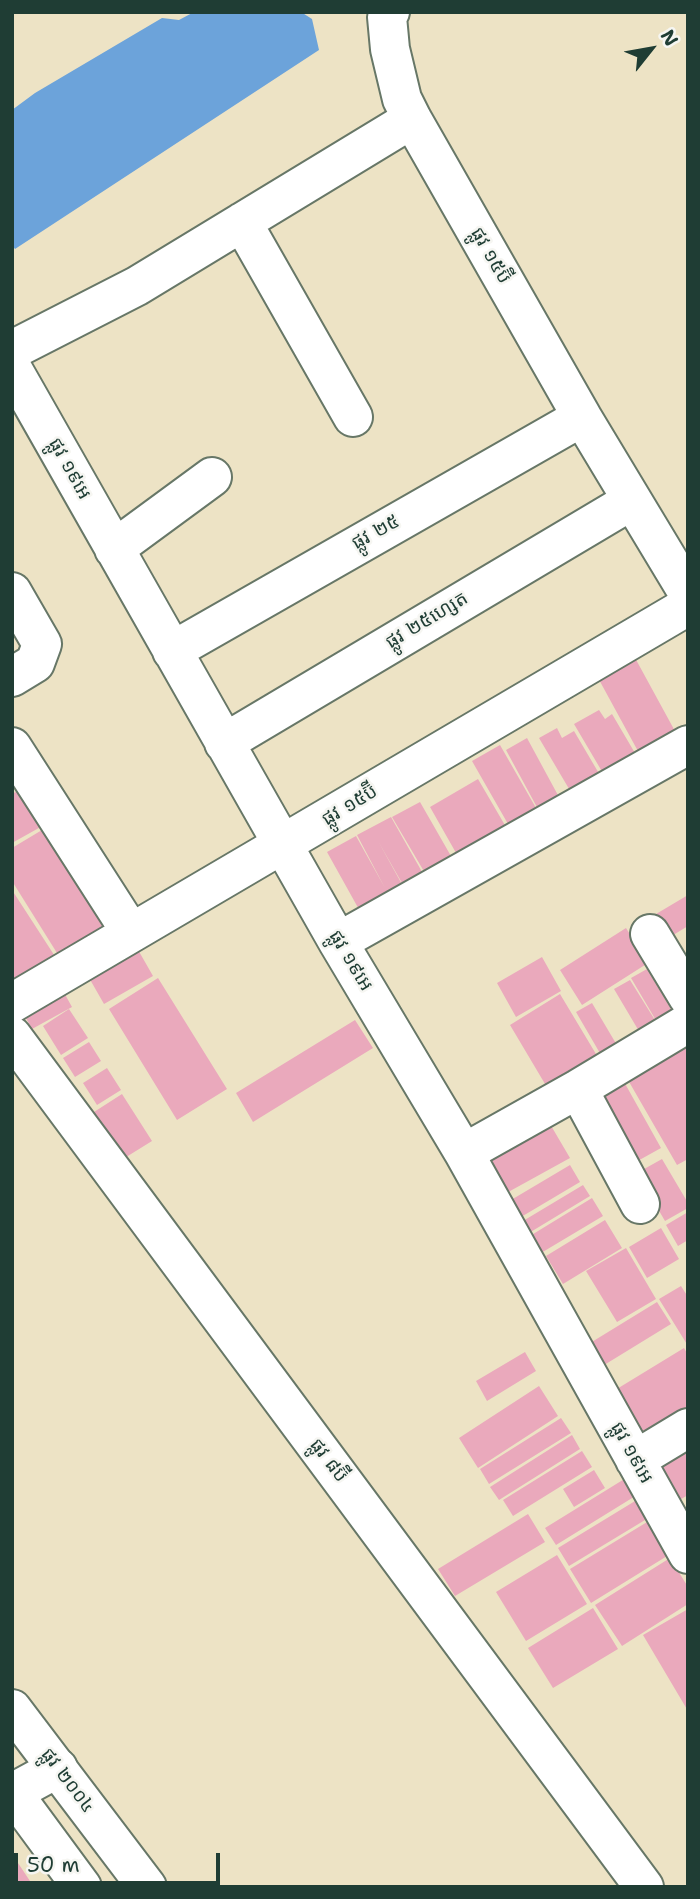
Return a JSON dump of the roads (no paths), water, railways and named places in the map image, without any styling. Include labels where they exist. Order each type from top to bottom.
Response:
[{"type":"street","name":"ផ្លូវ ១៥ប៊ី","points":[[388,14],[390,49],[402,99],[412,119],[582,418],[688,593]]},
{"type":"street","points":[[12,350],[137,286],[412,119]]},
{"type":"street","points":[[242,222],[354,417]]},
{"type":"street","name":"ផ្លូវ ១៩អេ","points":[[12,368],[338,942],[464,1153],[688,1554]]},
{"type":"street","name":"ផ្លូវ ២៥","points":[[172,651],[582,418]]},
{"type":"street","points":[[114,549],[212,477]]},
{"type":"street","name":"ផ្លូវ ២៥ហ្សេត","points":[[224,743],[631,501]]},
{"type":"street","points":[[12,592],[42,645],[35,663],[12,677]]},
{"type":"street","name":"ផ្លូវ ១៥ប៊ី","points":[[12,1003],[130,931],[283,845],[688,606]]},
{"type":"street","points":[[338,942],[688,746]]},
{"type":"street","points":[[12,747],[130,931]]},
{"type":"street","points":[[650,933],[688,997]]},
{"type":"street","points":[[464,1153],[578,1090],[688,1023]]},
{"type":"street","name":"ផ្លូវ ៨ប៊ី","points":[[12,1035],[644,1887]]},
{"type":"street","points":[[578,1090],[640,1204]]},
{"type":"street","points":[[635,1460],[688,1428]]},
{"type":"street","name":"ផ្លូវ ២០០៤","points":[[12,1709],[147,1887]]},
{"type":"street","points":[[58,1768],[12,1793],[82,1887]]},
{"type":"water","points":[[194,12],[301,12],[312,19],[319,50],[15,249],[12,245],[12,110],[35,93],[162,18],[179,20]]}]
